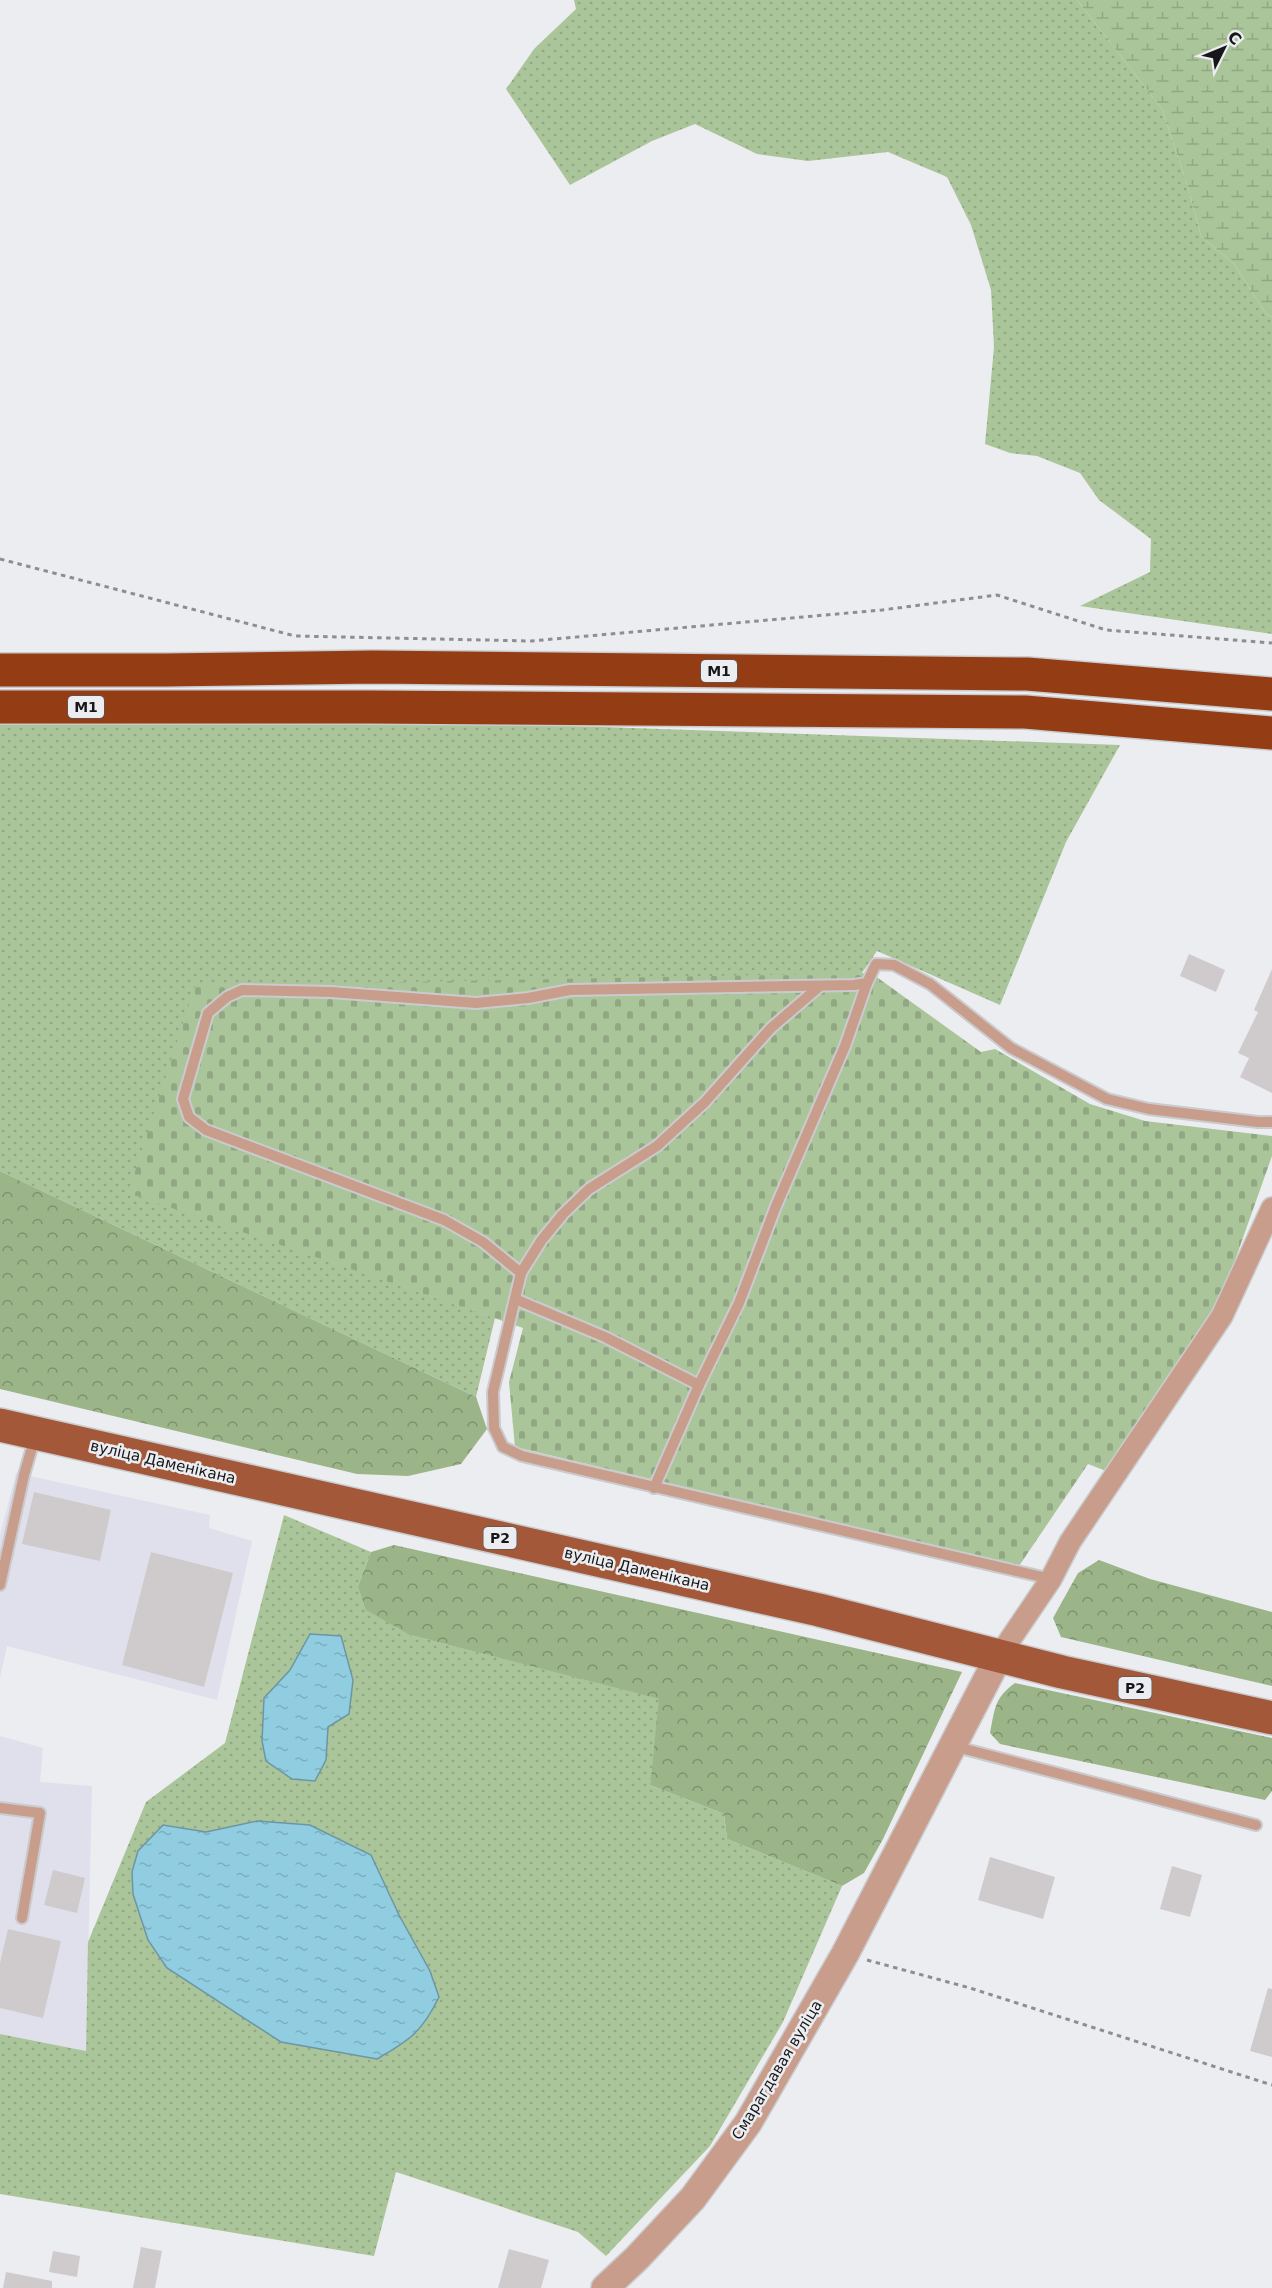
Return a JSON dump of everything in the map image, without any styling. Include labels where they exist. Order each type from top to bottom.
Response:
[{"type":"highway","name":"М1","points":[[0,670],[373,667],[1027,674],[1272,694]]},
{"type":"highway","name":"М1","points":[[0,707],[371,707],[1025,712],[1272,733]]},
{"type":"main road","name":"вуліца Даменікана","points":[[0,1425],[819,1610],[999,1656],[1272,1718]]},
{"type":"street","points":[[999,1656],[1051,1579],[1070,1542],[1222,1316],[1272,1208]]},
{"type":"street","name":"Смарагдавая вуліца","points":[[605,2288],[638,2258],[693,2198],[748,2123],[845,1954],[999,1656]]},
{"type":"lane","points":[[654,1488],[699,1385],[740,1304],[776,1206],[845,1046],[876,964],[894,965],[930,984],[1011,1048],[1107,1099],[1149,1109],[1272,1122]]},
{"type":"lane","points":[[520,1273],[483,1242],[444,1220],[206,1130],[189,1117],[183,1099],[208,1014],[227,997],[242,990],[331,992],[476,1003],[528,998],[570,990],[820,986],[867,983]]},
{"type":"lane","points":[[820,986],[771,1028],[705,1102],[657,1146],[589,1190],[563,1214],[541,1241],[520,1273],[493,1392],[494,1428],[503,1447],[522,1456],[1051,1579]]},
{"type":"lane","points":[[514,1299],[605,1337],[699,1385]]},
{"type":"lane","points":[[0,1584],[24,1475],[36,1433]]},
{"type":"lane","points":[[953,1746],[1256,1825]]},
{"type":"lane","points":[[0,1808],[40,1813],[22,1918]]},
{"type":"path","points":[[0,559],[296,636],[531,640],[882,610],[997,595],[1106,630],[1272,643]]},
{"type":"path","points":[[845,1954],[970,1988],[1272,2085]]},
{"type":"shaded area","points":[[16,1473],[210,1515],[209,1528],[252,1541],[217,1700],[7,1646],[0,1678],[0,1535]]},
{"type":"shaded area","points":[[0,1736],[43,1748],[40,1782],[92,1786],[86,2051],[0,2034]]},
{"type":"green space","points":[[574,0],[1077,0],[1162,109],[1188,187],[1201,236],[1234,264],[1266,314],[1272,317],[1272,634],[1080,606],[1150,572],[1151,539],[1099,500],[1080,473],[1037,456],[1010,453],[985,444],[994,347],[991,290],[971,225],[947,177],[888,152],[808,161],[757,154],[695,124],[652,141],[570,185],[506,89],[534,49],[576,9]]},
{"type":"green space","points":[[1077,0],[1272,0],[1272,317],[1266,314],[1234,264],[1201,236],[1188,187],[1162,109]]},
{"type":"green space","points":[[0,722],[461,722],[1120,745],[1066,842],[1000,1005],[877,951],[862,973],[128,1192],[495,1318],[476,1397],[0,1171]]},
{"type":"green space","points":[[871,973],[981,1052],[995,1049],[1090,1104],[1145,1121],[1272,1136],[1272,1156],[1217,1311],[1106,1471],[1088,1464],[1019,1566],[515,1447],[509,1382],[523,1328],[128,1193],[195,986]]},
{"type":"green space","points":[[0,1171],[476,1397],[487,1429],[461,1464],[408,1476],[357,1474],[0,1389]]},
{"type":"green space","points":[[284,1515],[371,1552],[358,1586],[410,1635],[660,1699],[650,1785],[724,1814],[727,1839],[842,1886],[783,2022],[710,2146],[606,2256],[578,2232],[396,2172],[374,2256],[0,2194],[0,2034],[86,2051],[88,1942],[146,1802],[225,1743]]},
{"type":"green space","points":[[394,1545],[962,1672],[883,1839],[864,1873],[842,1886],[727,1839],[724,1814],[650,1785],[659,1699],[410,1635],[366,1610],[358,1586],[371,1552]]},
{"type":"green space","points":[[1099,1560],[1150,1579],[1272,1612],[1272,1686],[1061,1637],[1053,1618],[1078,1573]]},
{"type":"green space","points":[[1015,1683],[1272,1738],[1272,1791],[1265,1800],[1000,1744],[990,1733],[995,1711],[999,1699]]},
{"type":"water","points":[[310,1634],[341,1636],[353,1680],[349,1714],[328,1727],[326,1760],[315,1781],[292,1779],[266,1761],[262,1741],[264,1698],[290,1670]]},
{"type":"water","points":[[257,1821],[310,1825],[371,1855],[399,1915],[430,1971],[439,1997],[427,2019],[414,2034],[377,2059],[281,2042],[167,1968],[148,1940],[133,1894],[132,1872],[138,1851],[163,1825],[206,1832]]},
{"type":"building","points":[[1189,954],[1225,970],[1216,992],[1180,976]]},
{"type":"building","points":[[1272,969],[1272,1093],[1240,1077],[1249,1058],[1238,1053],[1258,1012],[1254,1010]]},
{"type":"building","points":[[34,1492],[111,1510],[100,1561],[22,1544]]},
{"type":"building","points":[[151,1552],[233,1573],[204,1687],[122,1665]]},
{"type":"building","points":[[990,1857],[1055,1877],[1043,1919],[978,1900]]},
{"type":"building","points":[[1172,1866],[1202,1875],[1190,1917],[1160,1909]]},
{"type":"building","points":[[53,1870],[85,1878],[77,1913],[44,1905]]},
{"type":"building","points":[[8,1929],[61,1941],[43,2018],[0,2008],[0,1963]]},
{"type":"building","points":[[1268,1988],[1272,1989],[1272,2057],[1250,2051]]},
{"type":"building","points":[[141,2247],[162,2251],[155,2288],[133,2288]]},
{"type":"building","points":[[509,2249],[549,2260],[541,2288],[498,2288]]},
{"type":"building","points":[[53,2251],[80,2256],[77,2277],[49,2272]]},
{"type":"building","points":[[6,2272],[52,2281],[52,2288],[3,2288]]}]
